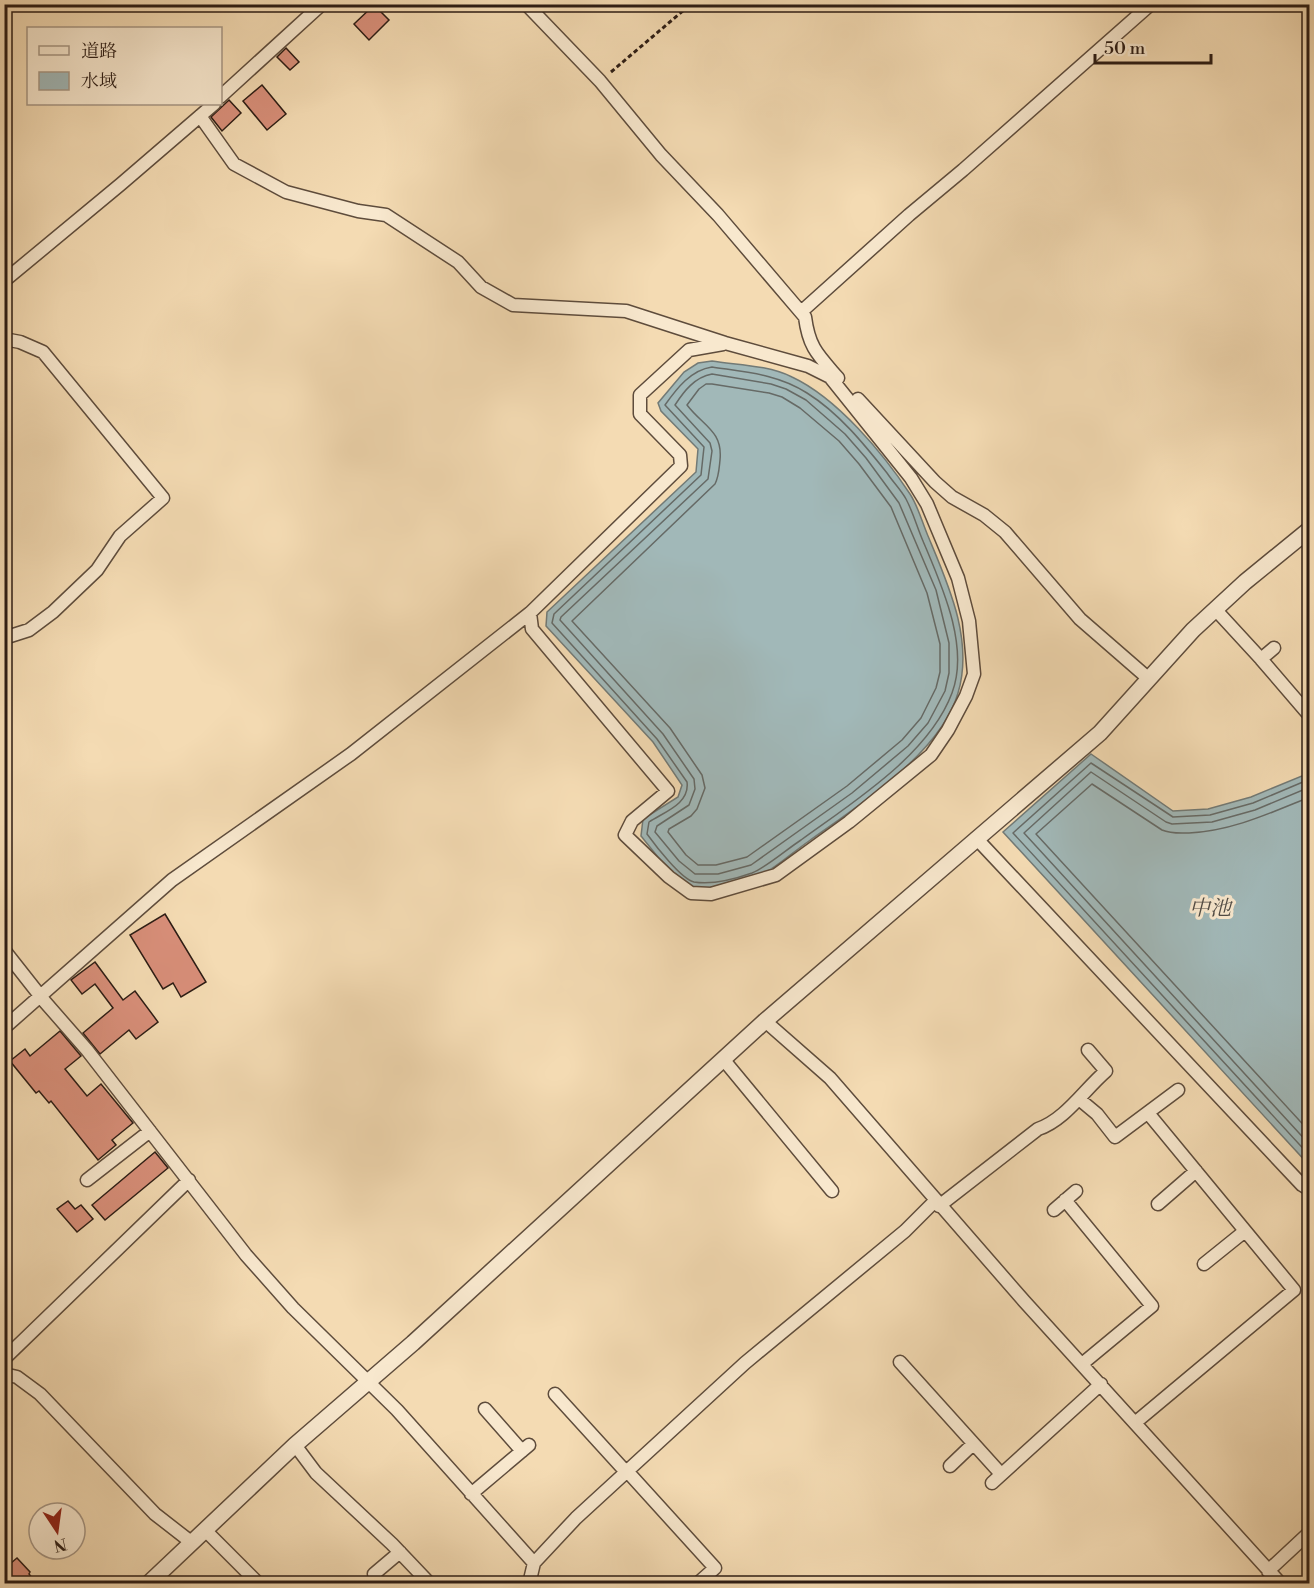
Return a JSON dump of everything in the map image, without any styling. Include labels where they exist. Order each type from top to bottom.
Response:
[{"type":"street","points":[[222,95],[322,4]]},
{"type":"street","points":[[526,4],[600,81],[661,155],[718,215],[801,312],[805,317],[807,338],[818,355],[935,482],[952,497],[984,515],[1005,532],[1080,619],[1149,679]]},
{"type":"street","points":[[801,312],[1151,4]]},
{"type":"street","points":[[4,281],[213,105]]},
{"type":"street","points":[[200,116],[234,164],[286,192],[386,215],[458,262],[481,287],[513,304],[626,311],[725,343],[808,366],[830,377],[911,478],[927,504],[958,578],[969,621],[974,674],[962,705],[931,755],[849,822],[776,875],[711,894],[691,893],[669,877],[625,835],[632,821],[668,791],[532,629],[530,613]]},
{"type":"street","points":[[4,339],[20,342],[43,352],[163,498],[120,536],[97,570],[52,612],[28,630],[4,638]]},
{"type":"street","points":[[4,1028],[172,880],[351,754],[530,613],[681,466],[680,455],[640,414],[640,395],[690,350],[725,343]]},
{"type":"street","points":[[148,1584],[295,1445],[369,1382],[765,1021],[1100,733],[1193,630],[1245,582],[1310,529]]},
{"type":"street","points":[[1215,609],[1308,710]]},
{"type":"street","points":[[1261,659],[1274,648]]},
{"type":"street","points":[[976,838],[1184,1062],[1302,1185],[1310,1190]]},
{"type":"street","points":[[4,950],[87,1050],[246,1255],[293,1308],[369,1382],[534,1563]]},
{"type":"street","points":[[765,1021],[830,1078],[938,1203],[1274,1579],[1310,1532]]},
{"type":"street","points":[[529,1584],[534,1563],[576,1518],[745,1363],[938,1203],[1038,1129],[1049,1125],[1079,1099],[1087,1088],[1106,1071],[1088,1050]]},
{"type":"street","points":[[723,1059],[832,1191]]},
{"type":"street","points":[[1079,1099],[1097,1114],[1115,1137],[1178,1090]]},
{"type":"street","points":[[1136,1422],[1294,1290],[1148,1113]]},
{"type":"street","points":[[87,1180],[150,1131]]},
{"type":"street","points":[[1158,1204],[1196,1171]]},
{"type":"street","points":[[4,1359],[189,1180]]},
{"type":"street","points":[[1054,1210],[1076,1191]]},
{"type":"street","points":[[1065,1200],[1152,1306],[1082,1364]]},
{"type":"street","points":[[1204,1264],[1245,1231]]},
{"type":"street","points":[[900,1362],[973,1444],[997,1479],[1101,1384]]},
{"type":"street","points":[[4,1374],[17,1377],[40,1394],[155,1514],[191,1542]]},
{"type":"street","points":[[555,1394],[715,1568],[697,1584]]},
{"type":"street","points":[[471,1494],[525,1448],[485,1408]]},
{"type":"street","points":[[950,1466],[973,1444]]},
{"type":"street","points":[[295,1445],[316,1473],[400,1552],[430,1584]]},
{"type":"street","points":[[205,1530],[259,1584]]},
{"type":"street","points":[[374,1574],[400,1552]]},
{"type":"path","points":[[600,81],[691,4]]},
{"type":"water","points":[[712,361],[763,368],[792,377],[826,398],[873,444],[899,478],[918,509],[950,593],[961,633],[963,653],[958,693],[949,715],[917,757],[896,776],[765,873],[734,885],[698,889],[691,888],[679,880],[641,836],[643,819],[678,797],[682,785],[653,742],[546,626],[547,612],[696,472],[698,449],[661,411],[658,403],[684,372],[698,363]]},
{"type":"water","name":"中池","points":[[1091,754],[1173,811],[1208,809],[1251,797],[1309,773],[1309,1165],[1003,832]]},
{"type":"building","points":[[374,5],[389,20],[369,40],[354,24]]},
{"type":"building","points":[[286,48],[299,62],[290,70],[277,57]]},
{"type":"building","points":[[262,85],[286,114],[267,130],[243,101]]},
{"type":"building","points":[[229,100],[241,113],[222,131],[211,117]]},
{"type":"building","points":[[165,914],[206,982],[181,997],[173,983],[163,989],[130,935]]},
{"type":"building","points":[[95,962],[123,1000],[135,991],[158,1022],[136,1039],[129,1030],[100,1054],[83,1033],[113,1008],[95,984],[82,994],[71,980]]},
{"type":"building","points":[[60,1031],[81,1056],[65,1069],[87,1096],[101,1084],[133,1123],[112,1140],[116,1145],[98,1160],[51,1101],[49,1103],[39,1091],[36,1093],[10,1061],[25,1049],[30,1056]]},
{"type":"building","points":[[155,1152],[168,1168],[105,1220],[92,1205]]},
{"type":"building","points":[[68,1201],[75,1209],[81,1205],[93,1219],[77,1232],[57,1209]]},
{"type":"building","points":[[17,1558],[37,1584],[4,1584],[4,1569]]}]
